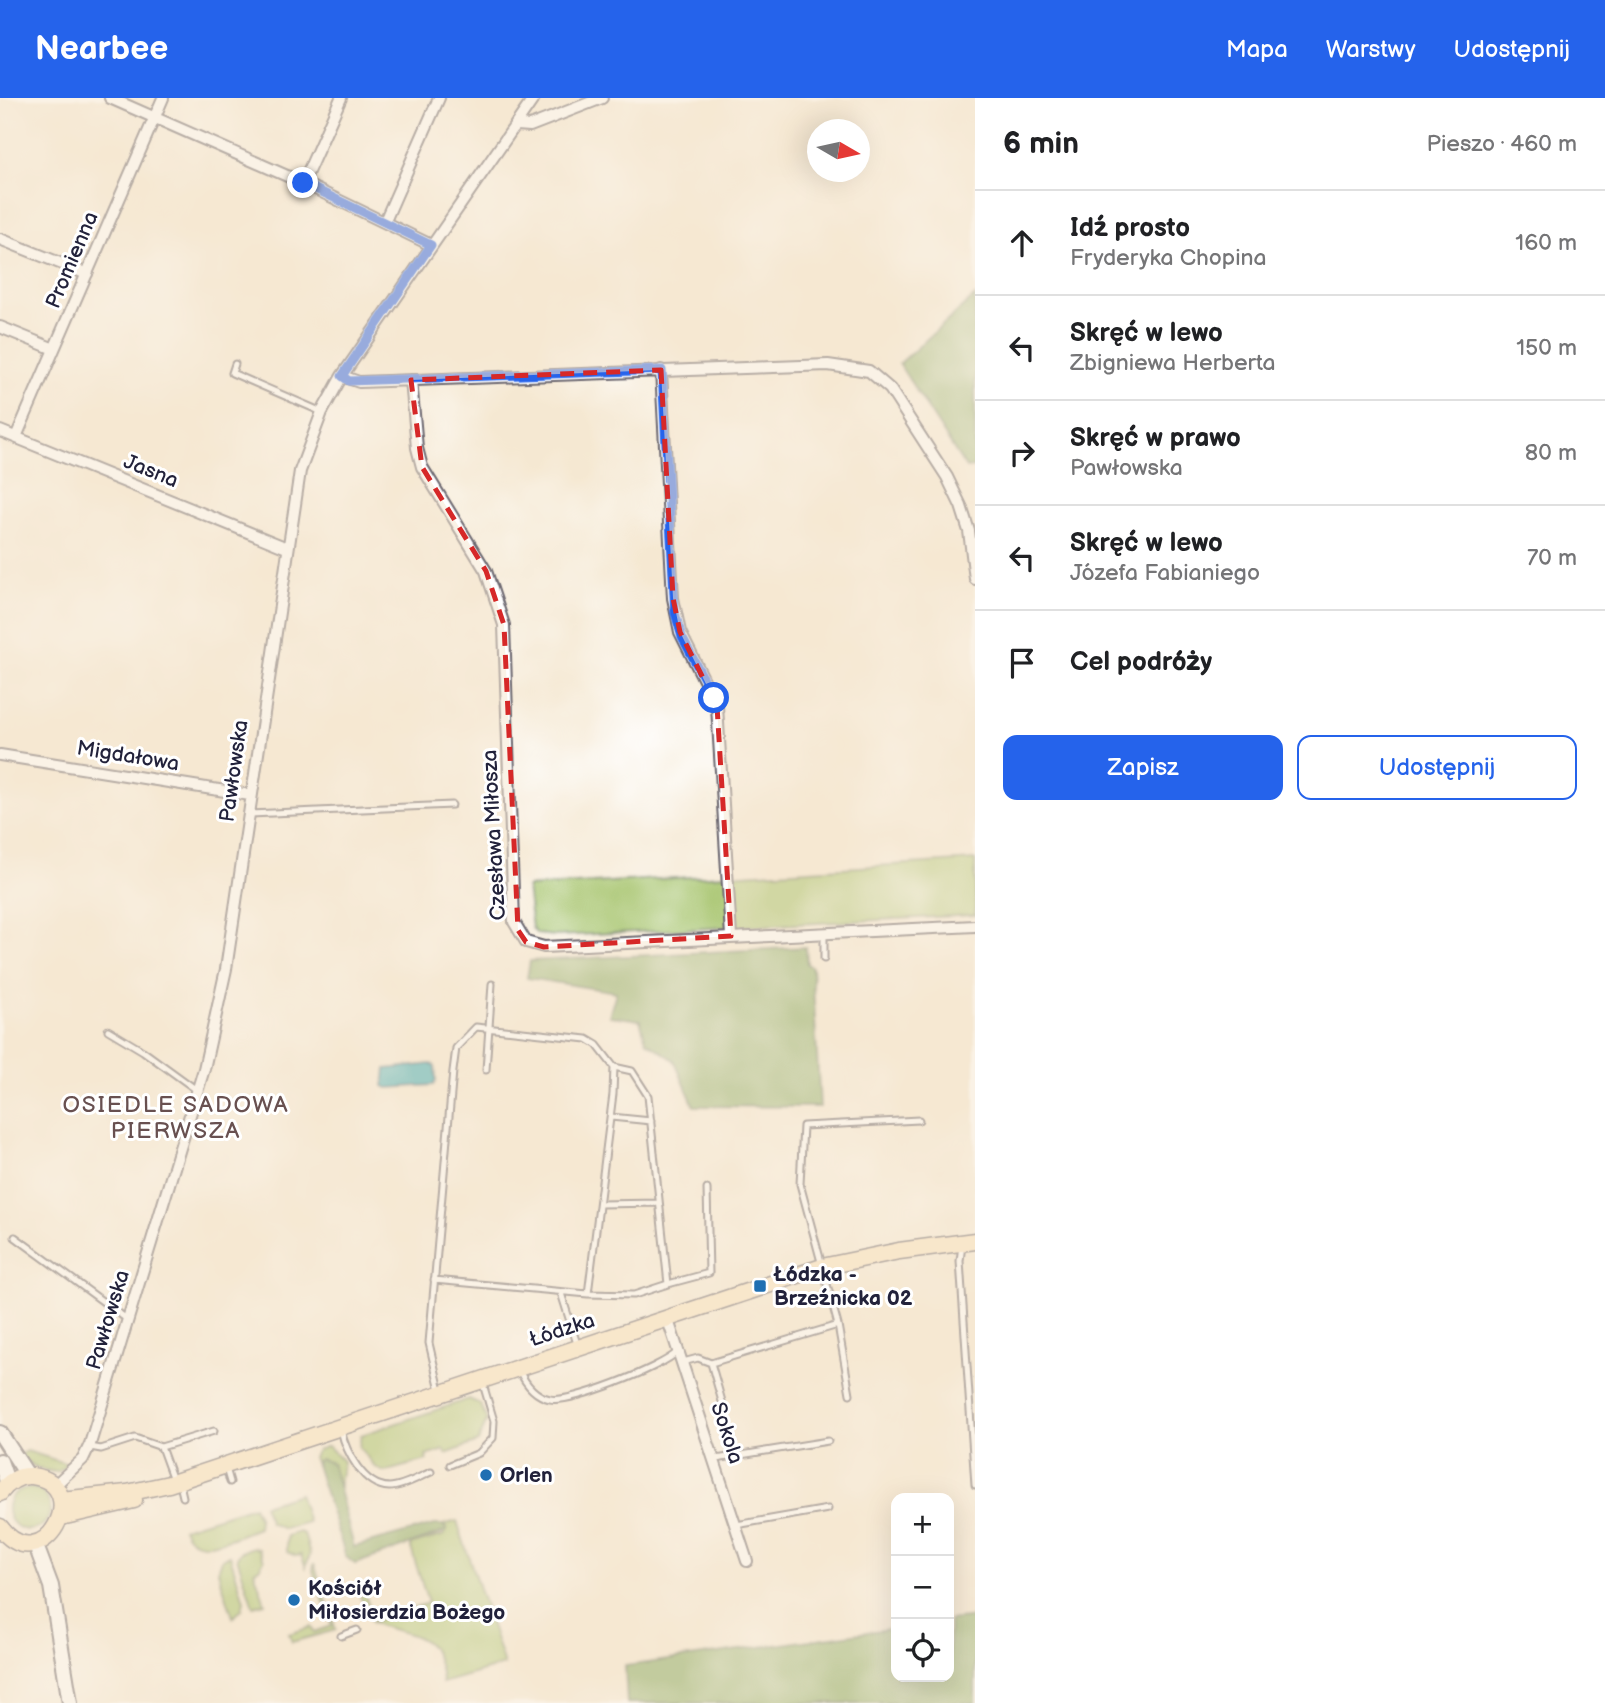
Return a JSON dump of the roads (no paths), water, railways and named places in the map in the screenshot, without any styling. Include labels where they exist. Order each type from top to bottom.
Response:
[{"type":"main road","name":"Łódzka","points":[[59,1502],[106,1508],[161,1490],[228,1474],[340,1427],[822,1267],[969,1242]]},
{"type":"main road","points":[[2,1533],[16,1541],[35,1542],[50,1536],[59,1502],[45,1480],[28,1476],[4,1488]]},
{"type":"street","points":[[110,98],[303,183],[431,245]]},
{"type":"street","name":"Promienna","points":[[16,437],[163,98]]},
{"type":"street","points":[[303,183],[341,98]]},
{"type":"street","points":[[385,221],[439,98]]},
{"type":"street","name":"Pawłowska","points":[[59,1502],[89,1446],[198,1091],[226,969],[300,471],[322,412],[342,376],[534,98]]},
{"type":"street","points":[[517,125],[536,124],[602,98]]},
{"type":"street","points":[[0,239],[87,274]]},
{"type":"street","points":[[0,327],[54,349]]},
{"type":"street","points":[[342,376],[353,382],[828,365],[870,371],[890,388],[947,477],[969,531],[975,579]]},
{"type":"street","points":[[662,370],[674,606],[682,637],[717,706],[731,936]]},
{"type":"street","name":"Czesława Miłosza","points":[[411,380],[416,448],[422,467],[486,571],[504,625],[514,922],[526,942],[544,947],[975,926]]},
{"type":"street","name":"Jasna","points":[[0,431],[287,548]]},
{"type":"street","name":"Migdałowa","points":[[0,755],[250,795]]},
{"type":"street","name":"Sokola","points":[[667,1317],[716,1459],[747,1561]]},
{"type":"street","points":[[0,1433],[28,1476]]},
{"type":"street","points":[[0,1461],[4,1488]]},
{"type":"street","points":[[35,1542],[51,1586],[70,1703]]},
{"type":"lane","points":[[235,364],[232,373],[322,412]]},
{"type":"lane","points":[[247,814],[452,805]]},
{"type":"lane","points":[[824,932],[824,960]]},
{"type":"lane","points":[[486,1070],[492,984]]},
{"type":"lane","points":[[441,1393],[429,1343],[456,1048],[476,1027],[584,1038],[597,1045],[614,1068],[611,1117],[588,1294]]},
{"type":"lane","points":[[108,1030],[143,1051],[198,1091]]},
{"type":"lane","points":[[614,1068],[632,1071],[648,1096],[668,1284]]},
{"type":"lane","points":[[611,1117],[651,1121]]},
{"type":"lane","points":[[850,1394],[838,1325],[800,1184],[803,1126],[919,1120]]},
{"type":"lane","points":[[434,1280],[561,1293],[634,1295],[709,1273],[707,1189]]},
{"type":"lane","points":[[600,1204],[659,1203]]},
{"type":"lane","points":[[15,1237],[128,1320]]},
{"type":"lane","points":[[969,1242],[960,1261],[975,1485]]},
{"type":"lane","points":[[561,1293],[578,1347]]},
{"type":"lane","points":[[517,1367],[539,1395],[558,1400],[681,1356],[710,1363],[838,1325]]},
{"type":"lane","points":[[710,1363],[725,1412]]},
{"type":"lane","points":[[450,1465],[479,1452],[493,1438],[494,1420],[481,1380]]},
{"type":"lane","points":[[340,1427],[359,1468],[379,1485],[391,1487],[431,1472]]},
{"type":"lane","points":[[89,1446],[101,1448],[135,1438],[161,1447],[214,1431]]},
{"type":"lane","points":[[716,1459],[828,1441]]},
{"type":"lane","points":[[161,1447],[176,1486]]},
{"type":"lane","points":[[736,1525],[828,1508]]},
{"type":"lane","points":[[341,1636],[357,1630]]},
{"type":"water","points":[[431,1064],[435,1066],[436,1081],[433,1085],[384,1086],[386,1069]]},
{"type":"place","name":"Łódzka - Brzeźnicka 02","points":[[760,1286]]},
{"type":"place","name":"Orlen","points":[[486,1475]]},
{"type":"place","name":"Kościół Miłosierdzia Bożego","points":[[294,1600]]},
{"type":"district","name":"OSIEDLE SADOWA PIERWSZA","points":[[176,1118]]}]
